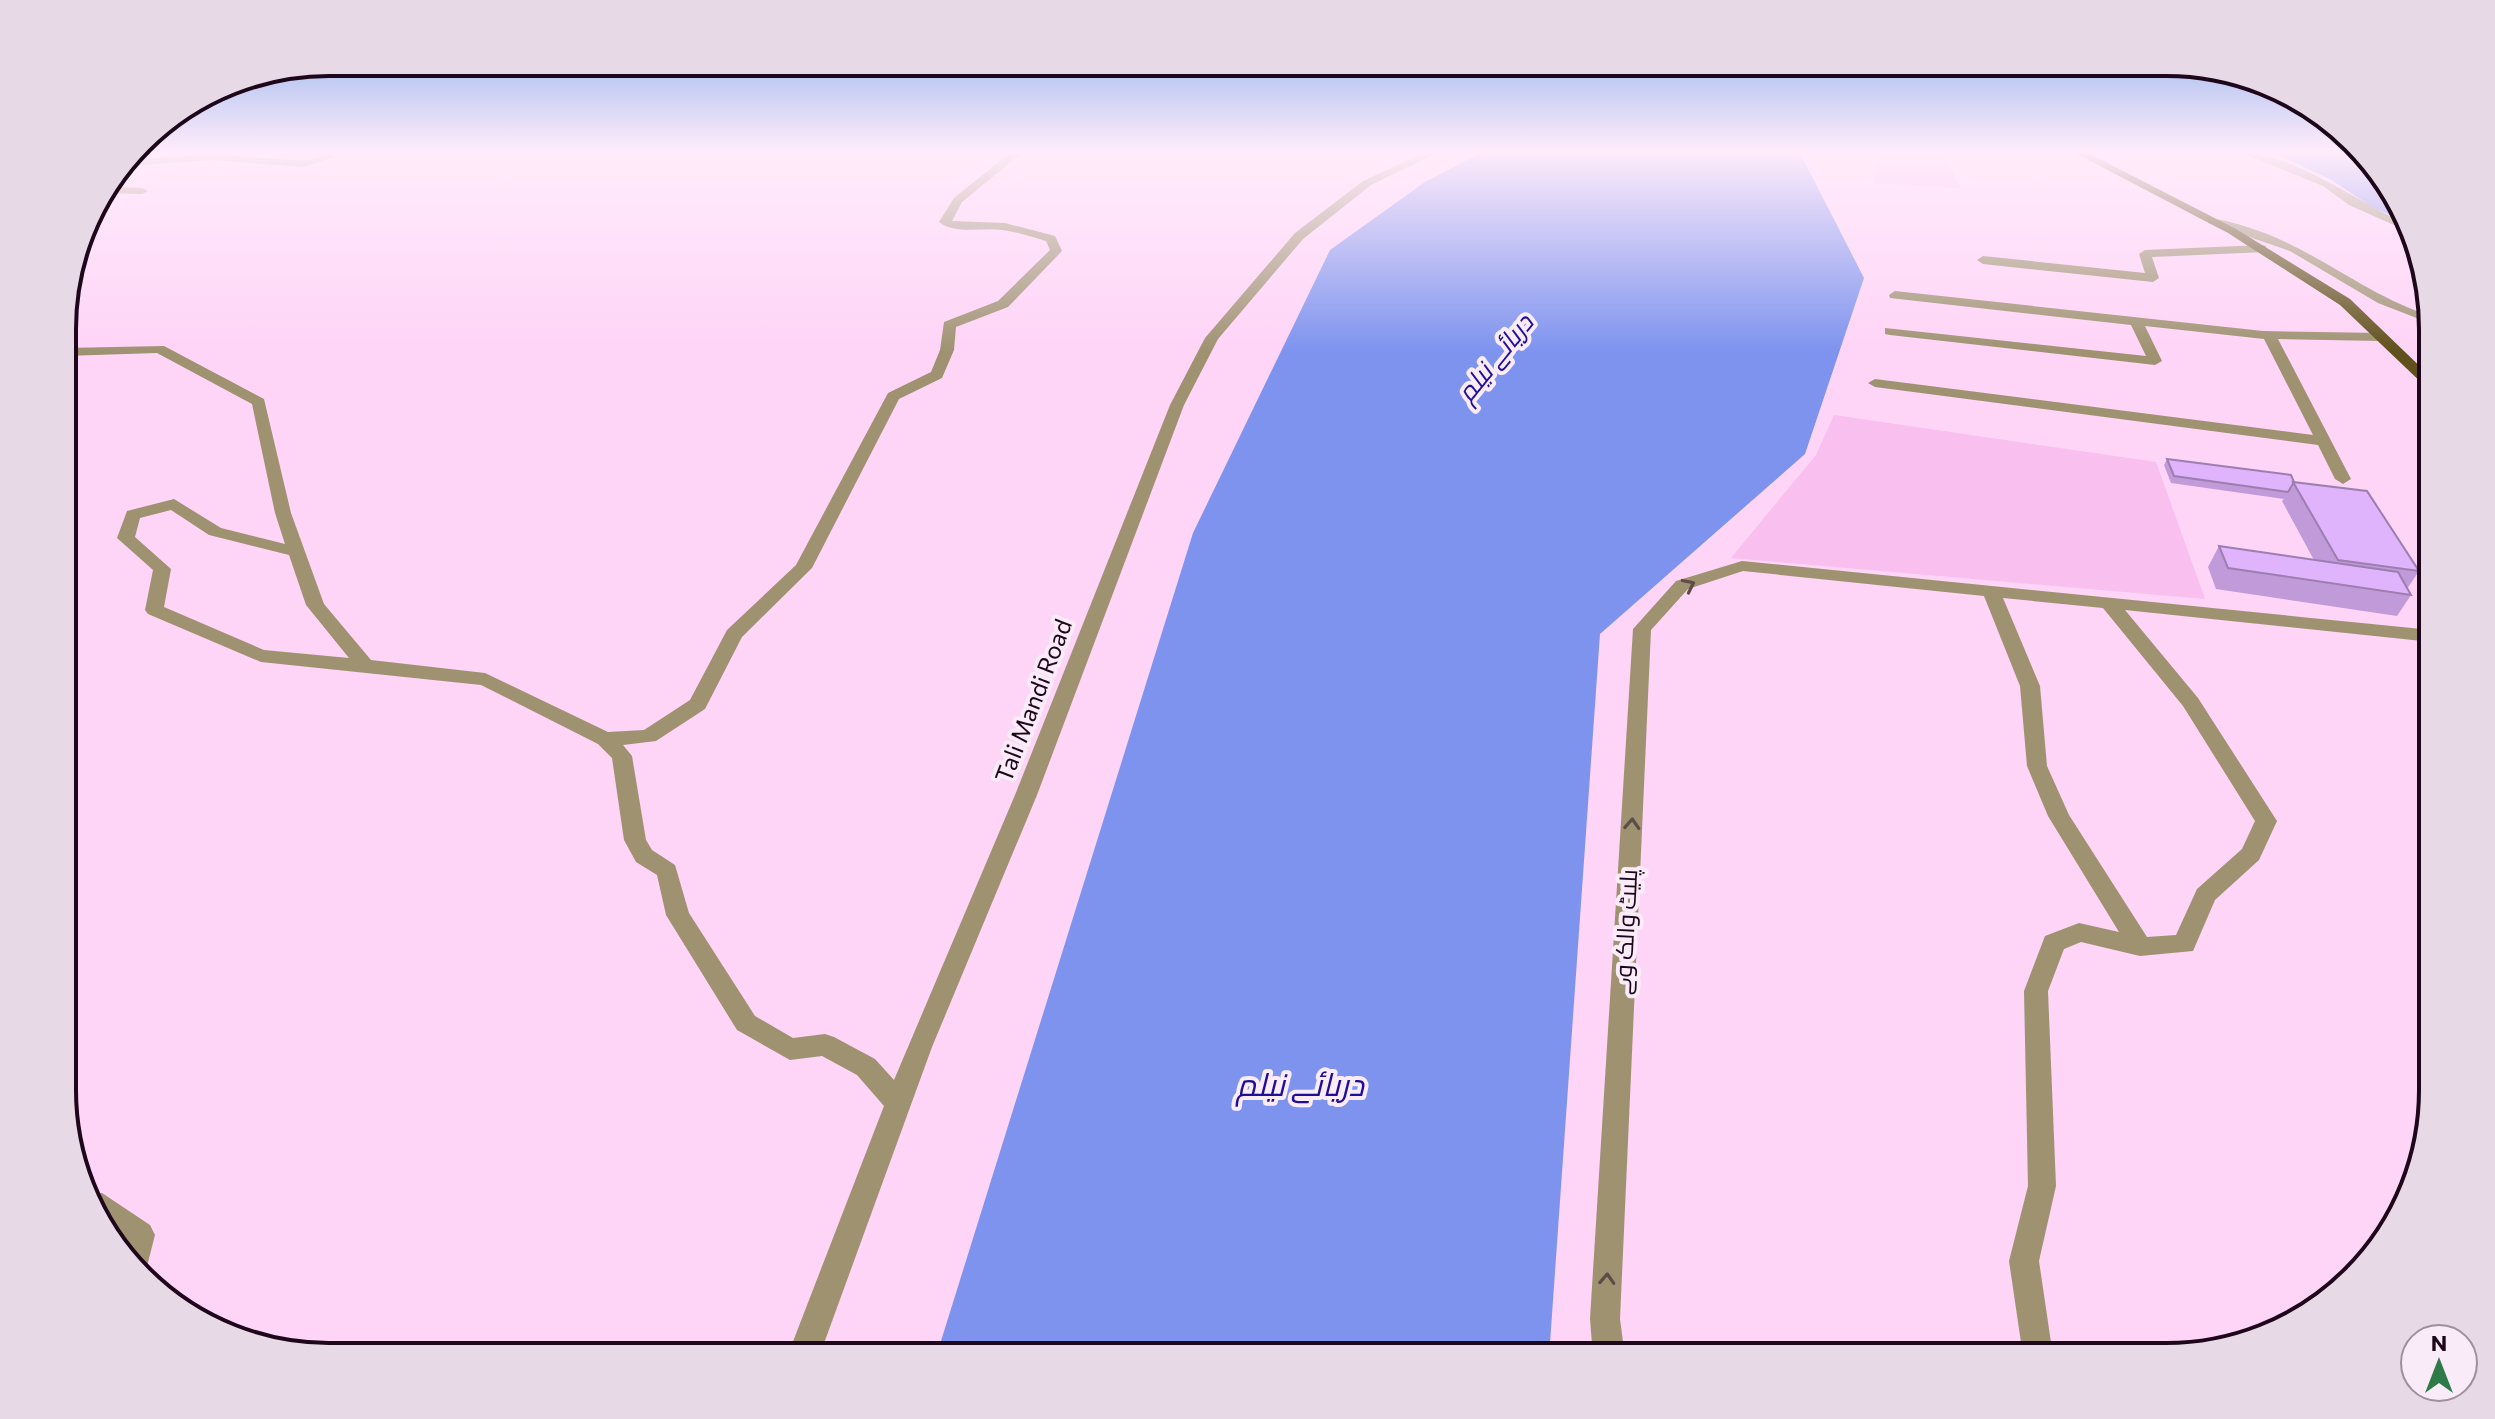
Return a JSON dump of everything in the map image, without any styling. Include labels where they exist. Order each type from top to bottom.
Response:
[{"type":"main road","points":[[2209,219],[2345,302],[2418,372]]},
{"type":"street","points":[[605,739],[649,736],[698,704],[734,634],[803,568],[893,396],[937,375],[947,350],[949,325],[1003,304],[1056,251],[1051,239],[1019,229],[988,225],[954,226],[945,222],[947,219]]},
{"type":"street","name":"Tali Mandi Road","points":[[808,1343],[898,1103],[1026,795],[1177,405],[1212,338],[1299,236],[1321,219]]},
{"type":"street","points":[[2212,221],[2265,236],[2302,252],[2418,314]]},
{"type":"street","points":[[1983,260],[2153,278],[2145,254],[2262,249]]},
{"type":"street","points":[[1895,295],[2269,335],[2381,337]]},
{"type":"street","points":[[1890,331],[2155,361],[2137,323]]},
{"type":"street","points":[[2269,335],[2343,479]]},
{"type":"street","points":[[76,352],[159,349],[259,402],[283,513],[315,605],[365,665]]},
{"type":"street","points":[[1875,383],[2324,441]]},
{"type":"street","points":[[296,551],[229,539],[188,518],[174,504],[133,515],[126,538],[162,569],[154,610],[261,656],[485,679],[605,739],[622,756],[635,840],[644,856],[667,871],[678,915],[746,1023],[790,1049],[825,1045],[866,1067],[898,1103]]},
{"type":"street","name":"پلیٹ والک وے","points":[[1607,1342],[1605,1319],[1642,629],[1682,585],[1742,566],[1991,591]]},
{"type":"street","points":[[2140,947],[2059,816],[2037,766],[2030,686],[1991,591],[2418,635]]},
{"type":"street","points":[[2036,1342],[2024,1261],[2042,1186],[2036,991],[2054,943],[2079,932],[2140,947],[2184,944],[2205,895],[2251,854],[2266,821],[2191,702],[2108,602]]},
{"type":"street","points":[[107,1210],[140,1235],[137,1254]]},
{"type":"shaded area","points":[[1834,415],[2156,462],[2205,599],[1731,558],[1816,455]]},
{"type":"water","name":"دریائے نیلم","points":[[1373,219],[1834,219],[1864,278],[1805,454],[1600,634],[1550,1342],[940,1343],[1193,533],[1330,250]]},
{"type":"building","points":[[2167,459],[2291,475],[2294,482],[2288,492],[2174,476]]},
{"type":"building","points":[[2293,482],[2367,491],[2418,571],[2338,560]]},
{"type":"building","points":[[2219,546],[2398,572],[2411,595],[2228,568]]}]
